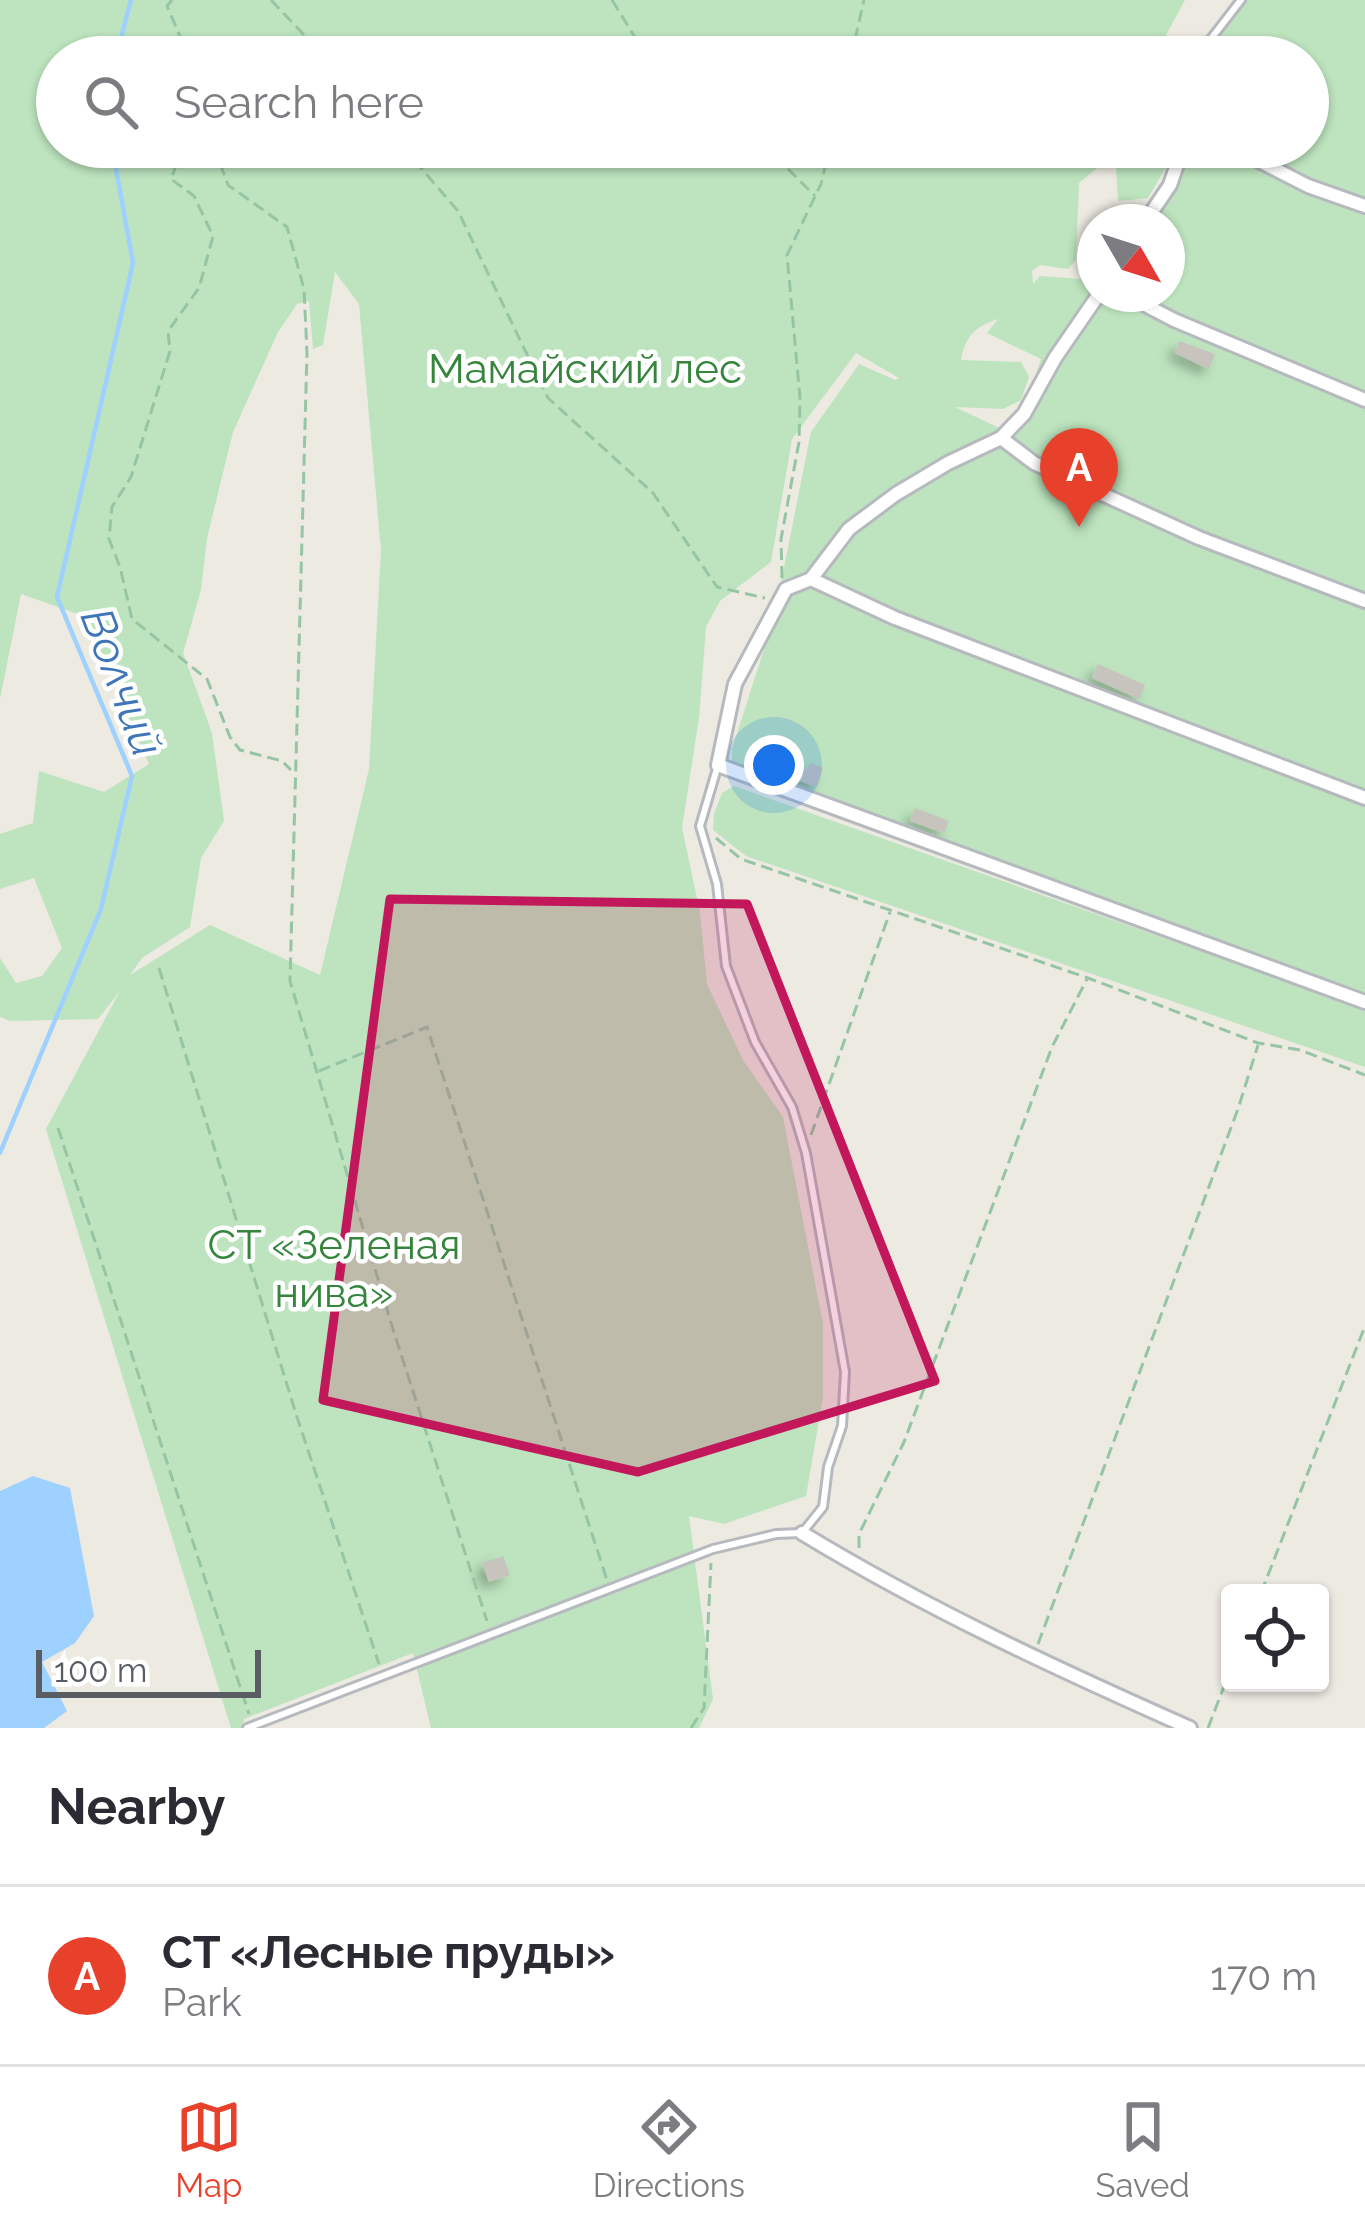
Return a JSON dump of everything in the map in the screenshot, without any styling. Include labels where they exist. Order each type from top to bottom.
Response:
[{"type":"street","points":[[1157,204],[1176,168]]},
{"type":"street","points":[[1273,168],[1365,206]]},
{"type":"street","points":[[1087,312],[1024,415],[1001,438],[896,494],[849,529],[811,579],[782,594],[734,684],[718,764],[1365,1002]]},
{"type":"street","points":[[1159,312],[1365,400]]},
{"type":"street","points":[[1001,438],[1034,464],[1199,538],[1365,601]]},
{"type":"street","points":[[811,579],[895,618],[1365,798]]},
{"type":"street","points":[[802,1532],[1032,1658],[1190,1728]]},
{"type":"lane","points":[[1213,36],[1240,0]]},
{"type":"lane","points":[[250,1727],[712,1550],[802,1532],[824,1507],[828,1467],[842,1426],[845,1372],[806,1153],[792,1107],[755,1042],[726,967],[717,884],[700,826],[718,764]]},
{"type":"path","points":[[172,0],[167,6],[180,36]]},
{"type":"path","points":[[271,0],[305,36]]},
{"type":"path","points":[[612,0],[634,36]]},
{"type":"path","points":[[856,36],[864,0]]},
{"type":"path","points":[[175,168],[171,179],[194,196],[213,236],[199,288],[168,331],[170,351],[130,477],[112,507],[109,538],[133,620],[207,679],[240,750],[282,760],[294,773]]},
{"type":"path","points":[[222,168],[228,185],[287,227],[304,289],[307,352],[290,980],[391,1323],[492,1634]]},
{"type":"path","points":[[421,168],[458,211],[548,398],[653,493],[717,587],[782,594],[781,539],[800,420],[787,255],[824,168]]},
{"type":"path","points":[[787,168],[815,196]]},
{"type":"path","points":[[700,826],[741,859],[1088,978],[1258,1043],[1300,1050],[1365,1075]]},
{"type":"path","points":[[806,1153],[890,910]]},
{"type":"path","points":[[159,968],[296,1414],[383,1677]]},
{"type":"path","points":[[859,1567],[859,1534],[904,1442],[1052,1046],[1088,978]]},
{"type":"path","points":[[317,1071],[428,1027],[610,1587]]},
{"type":"path","points":[[1032,1658],[1085,1526],[1258,1043]]},
{"type":"path","points":[[58,1128],[250,1727]]},
{"type":"path","points":[[1265,1584],[1365,1326]]},
{"type":"path","points":[[691,1728],[704,1708],[712,1550]]},
{"type":"path","points":[[1208,1728],[1222,1692]]},
{"type":"highlighted area","points":[[390,899],[747,904],[935,1381],[638,1472],[323,1400]]},
{"type":"green space","points":[[0,0],[1185,0],[1165,36],[36,36],[36,168],[1097,168],[1079,183],[1076,260],[1068,269],[1040,265],[1032,271],[1033,284],[1040,276],[1077,279],[1077,312],[1185,312],[1185,204],[1153,204],[1171,168],[1329,168],[1329,36],[1217,36],[1245,0],[1365,0],[1365,997],[732,776],[732,749],[774,618],[811,432],[859,364],[899,378],[856,353],[792,439],[771,562],[720,601],[706,627],[699,718],[682,828],[700,912],[707,984],[743,1060],[783,1117],[823,1324],[823,1397],[806,1496],[724,1524],[689,1516],[713,1699],[699,1728],[431,1728],[413,1653],[244,1719],[242,1728],[231,1728],[46,1129],[120,991],[98,1019],[10,1021],[0,1017],[0,958],[16,983],[42,976],[62,948],[34,878],[0,889],[0,834],[33,823],[39,771],[104,792],[149,764],[86,617],[21,594],[0,699]],"holes":[[[335,272],[359,304],[381,550],[369,769],[320,975],[210,925],[130,975],[142,958],[190,927],[201,858],[224,821],[212,733],[183,653],[201,590],[207,538],[233,432],[278,332],[297,304],[309,301],[313,349],[323,345]],[[998,319],[987,333],[1041,359],[1016,436],[955,407],[1003,409],[1021,400],[1029,377],[1021,362],[961,360],[965,344],[984,325]]]},
{"type":"green space","points":[[1116,168],[1166,168],[1148,198],[1118,201]]},
{"type":"green space","points":[[734,786],[1365,1009],[1365,1067],[746,856],[713,830],[722,793]]},
{"type":"water","points":[[33,1476],[70,1488],[94,1616],[75,1643],[42,1662],[67,1711],[44,1728],[0,1728],[0,1491]]},
{"type":"building","points":[[1179,341],[1215,354],[1209,369],[1175,353]]},
{"type":"building","points":[[1098,664],[1145,685],[1139,699],[1092,678]]},
{"type":"building","points":[[777,757],[807,770],[810,763],[823,768],[816,787],[772,770]]},
{"type":"building","points":[[915,808],[949,821],[944,833],[910,821]]},
{"type":"building","points":[[503,1556],[510,1575],[489,1582],[482,1563]]},
{"type":"waterway","name":"Волчий","points":[[122,36],[131,0]]},
{"type":"waterway","name":"Волчий","points":[[0,1153],[101,909],[132,776],[57,597],[133,263],[116,168]]},
{"type":"place","name":"СТ «Лесные пруды»","points":[[1079,527]]},
{"type":"park label","name":"Мамайский лес","points":[[585,368]]},
{"type":"park label","name":"СТ «Зеленая нива»","points":[[334,1268]]}]
